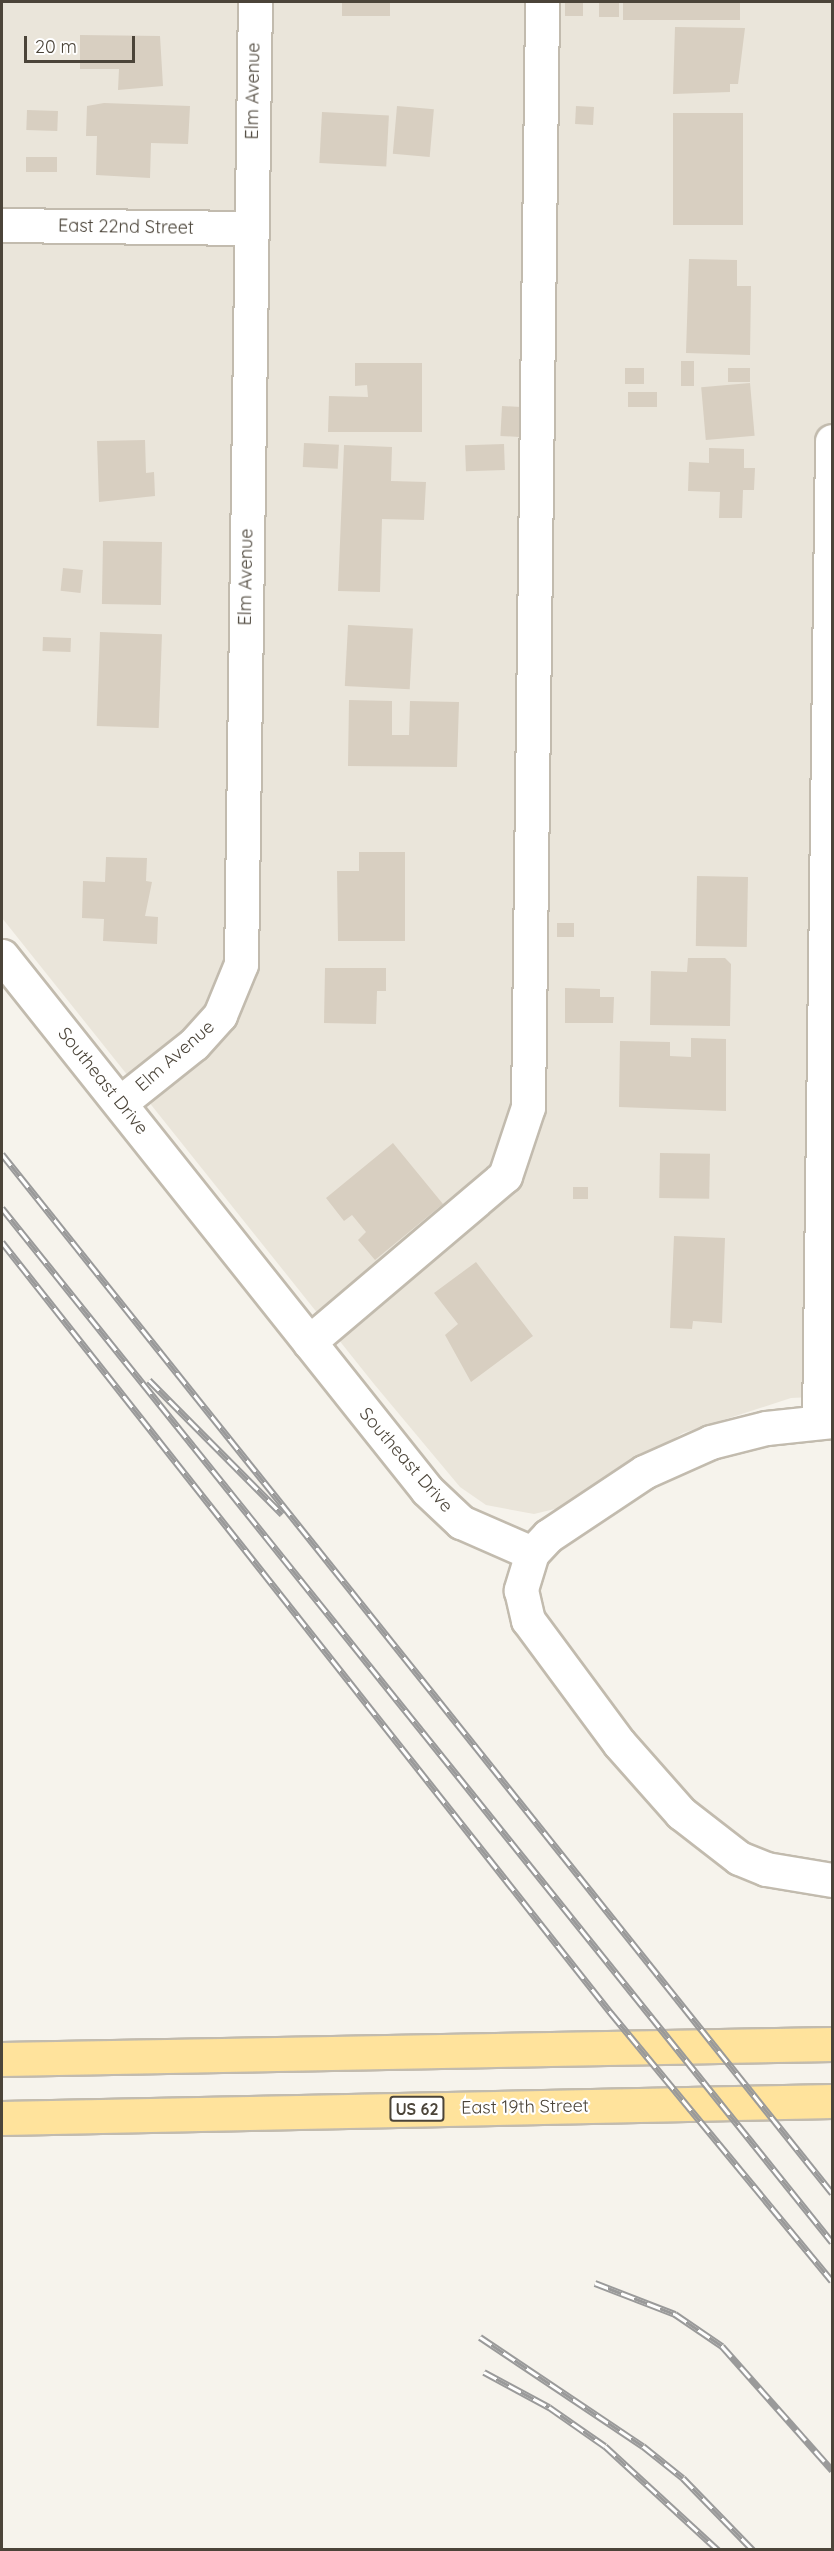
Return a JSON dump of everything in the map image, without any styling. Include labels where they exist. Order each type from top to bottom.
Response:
[{"type":"main road","points":[[2,2059],[832,2044]]},
{"type":"main road","name":"East 19th Street","points":[[2,2118],[832,2101]]},
{"type":"street","name":"Elm Avenue","points":[[121,1102],[194,1044],[220,1015],[241,964],[255,2]]},
{"type":"street","points":[[309,1342],[505,1176],[528,1107],[542,2]]},
{"type":"street","name":"East 22nd Street","points":[[2,225],[251,228]]},
{"type":"street","points":[[832,441],[826,1422],[766,1428],[711,1442],[653,1468],[593,1503],[532,1552],[521,1590],[528,1620],[619,1743],[681,1813],[739,1858],[766,1869],[832,1880]]},
{"type":"street","name":"Southeast Drive","points":[[2,956],[121,1102],[427,1490],[461,1522],[532,1552]]},
{"type":"shaded area","points":[[2,2],[832,2],[832,1396],[791,1398],[683,1433],[559,1508],[534,1514],[486,1505],[460,1487],[374,1384],[2,918]]},
{"type":"building","points":[[342,2],[390,2],[390,16],[342,16]]},
{"type":"building","points":[[565,2],[583,2],[583,16],[565,16]]},
{"type":"building","points":[[599,2],[619,2],[619,17],[599,17]]},
{"type":"building","points":[[623,2],[740,2],[740,20],[623,20]]},
{"type":"building","points":[[675,27],[745,28],[738,84],[730,84],[730,92],[673,94]]},
{"type":"building","points":[[80,35],[160,36],[163,86],[118,90],[119,69],[80,69]]},
{"type":"building","points":[[104,103],[190,106],[188,144],[151,143],[150,178],[96,175],[97,136],[86,136],[87,106]]},
{"type":"building","points":[[397,106],[434,109],[430,157],[393,154]]},
{"type":"building","points":[[576,106],[594,107],[593,125],[575,124]]},
{"type":"building","points":[[27,110],[58,111],[57,131],[26,130]]},
{"type":"building","points":[[322,112],[389,116],[386,166],[319,163]]},
{"type":"building","points":[[673,113],[743,113],[743,225],[673,225]]},
{"type":"building","points":[[26,157],[57,157],[57,172],[26,172]]},
{"type":"building","points":[[689,259],[737,260],[737,286],[751,286],[750,355],[686,353]]},
{"type":"building","points":[[681,361],[694,361],[694,386],[681,386]]},
{"type":"building","points":[[355,363],[422,363],[422,432],[328,432],[329,396],[368,397],[367,385],[355,386]]},
{"type":"building","points":[[625,368],[644,368],[644,384],[625,384]]},
{"type":"building","points":[[728,368],[750,368],[750,382],[728,382]]},
{"type":"building","points":[[750,383],[755,436],[706,440],[701,387]]},
{"type":"building","points":[[628,392],[657,392],[657,407],[628,407]]},
{"type":"building","points":[[502,406],[521,407],[519,437],[500,436]]},
{"type":"building","points":[[145,440],[146,473],[154,472],[155,496],[99,502],[97,441]]},
{"type":"building","points":[[304,443],[339,445],[338,469],[303,467]]},
{"type":"building","points":[[504,444],[505,470],[466,471],[465,445]]},
{"type":"building","points":[[344,445],[392,447],[391,481],[426,482],[424,520],[382,519],[380,592],[338,591]]},
{"type":"building","points":[[709,448],[744,449],[744,468],[755,468],[754,490],[743,490],[742,518],[719,518],[720,492],[688,491],[689,462],[709,463]]},
{"type":"building","points":[[103,541],[162,542],[161,605],[102,604]]},
{"type":"building","points":[[63,568],[83,570],[80,593],[61,591]]},
{"type":"building","points":[[348,625],[413,628],[410,689],[345,686]]},
{"type":"building","points":[[100,632],[162,634],[159,728],[97,726]]},
{"type":"building","points":[[43,637],[71,638],[70,652],[43,651]]},
{"type":"building","points":[[349,700],[392,701],[392,735],[409,735],[410,701],[459,702],[457,767],[348,766]]},
{"type":"building","points":[[359,852],[405,852],[405,941],[338,941],[337,871],[359,871]]},
{"type":"building","points":[[106,857],[147,858],[146,881],[152,882],[145,916],[158,917],[157,944],[103,941],[104,919],[82,918],[83,881],[105,882]]},
{"type":"building","points":[[697,876],[748,877],[747,947],[696,946]]},
{"type":"building","points":[[557,923],[574,923],[574,937],[557,937]]},
{"type":"building","points":[[688,958],[725,958],[731,964],[730,1026],[650,1025],[651,971],[687,972]]},
{"type":"building","points":[[325,968],[386,968],[386,991],[377,991],[376,1024],[324,1023]]},
{"type":"building","points":[[565,988],[600,989],[600,997],[614,997],[613,1023],[565,1023]]},
{"type":"building","points":[[691,1038],[726,1039],[726,1111],[619,1107],[620,1041],[670,1042],[670,1056],[691,1057]]},
{"type":"building","points":[[393,1143],[443,1204],[375,1260],[358,1240],[366,1232],[352,1215],[344,1221],[326,1198]]},
{"type":"building","points":[[660,1153],[710,1154],[709,1199],[659,1198]]},
{"type":"building","points":[[573,1187],[588,1187],[588,1199],[573,1199]]},
{"type":"building","points":[[674,1236],[725,1238],[722,1323],[693,1321],[692,1329],[670,1328]]},
{"type":"building","points":[[476,1262],[533,1336],[471,1382],[445,1335],[458,1324],[434,1293]]},
{"type":"railway","points":[[2,1154],[832,2193]]},
{"type":"railway","points":[[2,1208],[832,2242]]},
{"type":"railway","points":[[2,1242],[611,2013],[832,2281]]},
{"type":"railway","points":[[149,1380],[282,1514]]},
{"type":"railway","points":[[595,2283],[675,2314],[722,2346],[832,2470]]},
{"type":"railway","points":[[480,2337],[643,2446],[683,2478],[753,2550]]},
{"type":"railway","points":[[484,2372],[549,2407],[605,2446],[718,2550]]}]
